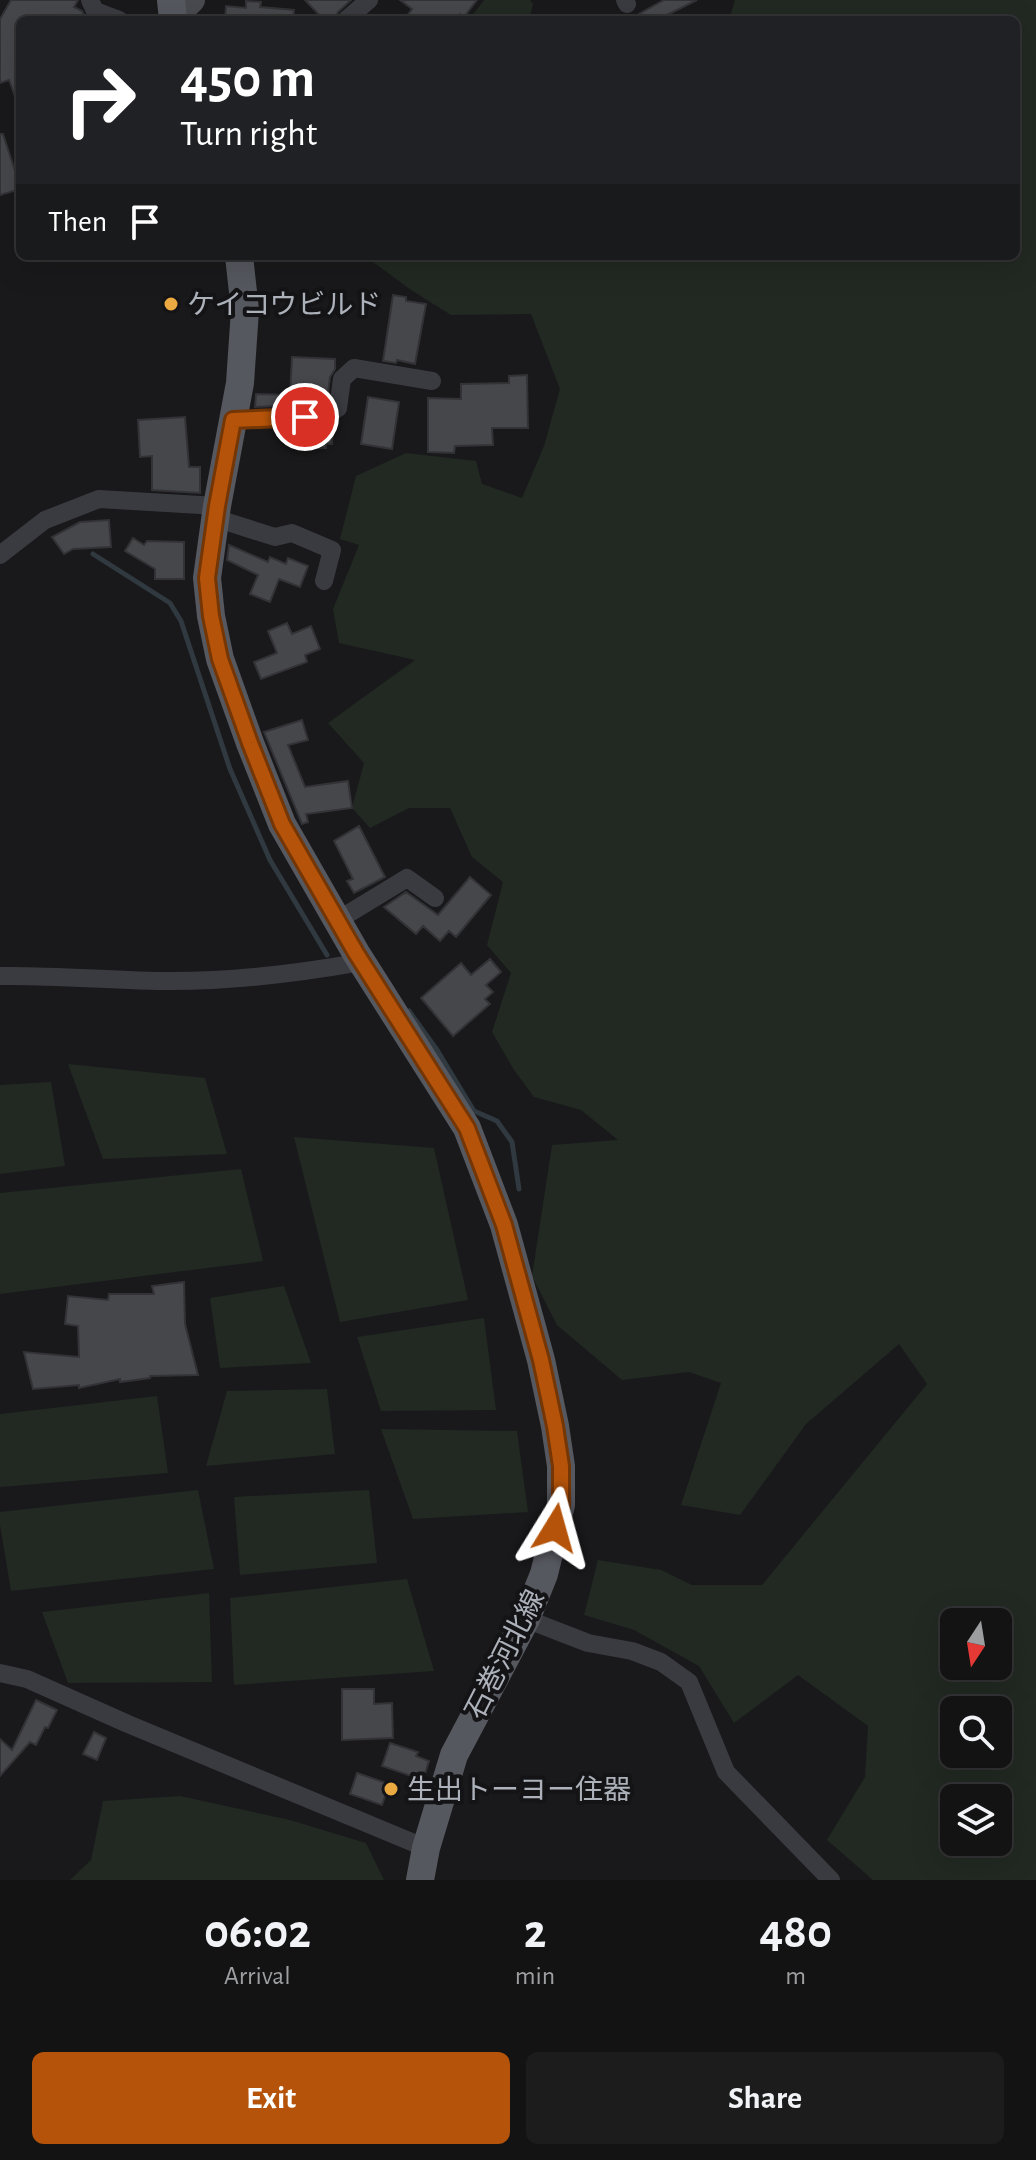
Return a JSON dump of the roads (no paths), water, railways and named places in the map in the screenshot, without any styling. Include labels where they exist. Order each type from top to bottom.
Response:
[{"type":"main road","name":"石巻河北線","points":[[239,260],[245,310],[240,383],[207,578],[220,659],[282,824],[362,962],[467,1128],[504,1225],[541,1360],[561,1466],[561,1505],[544,1574],[526,1619],[454,1755],[426,1848],[420,1880]]},
{"type":"street","points":[[90,0],[95,11],[108,16]]},
{"type":"street","points":[[351,16],[369,0]]},
{"type":"street","points":[[233,420],[325,416],[338,408],[342,379],[354,368],[432,381]]},
{"type":"street","points":[[0,555],[45,520],[99,499],[216,512],[275,537],[292,533],[332,550],[324,581]]},
{"type":"street","points":[[338,920],[407,878],[435,898]]},
{"type":"street","points":[[0,976],[173,981],[301,973],[362,962]]},
{"type":"street","points":[[526,1619],[588,1643],[632,1651],[661,1662],[689,1682],[726,1772],[831,1880]]},
{"type":"street","points":[[0,1673],[27,1679],[426,1848]]},
{"type":"waterway","points":[[93,554],[170,603],[181,621],[230,769],[270,860],[327,955]]},
{"type":"waterway","points":[[409,1011],[474,1111],[497,1121],[512,1142],[519,1189]]},
{"type":"place","name":"ケイコウビルド","points":[[171,304]]},
{"type":"place","name":"生出トーヨー住器","points":[[391,1789]]}]
